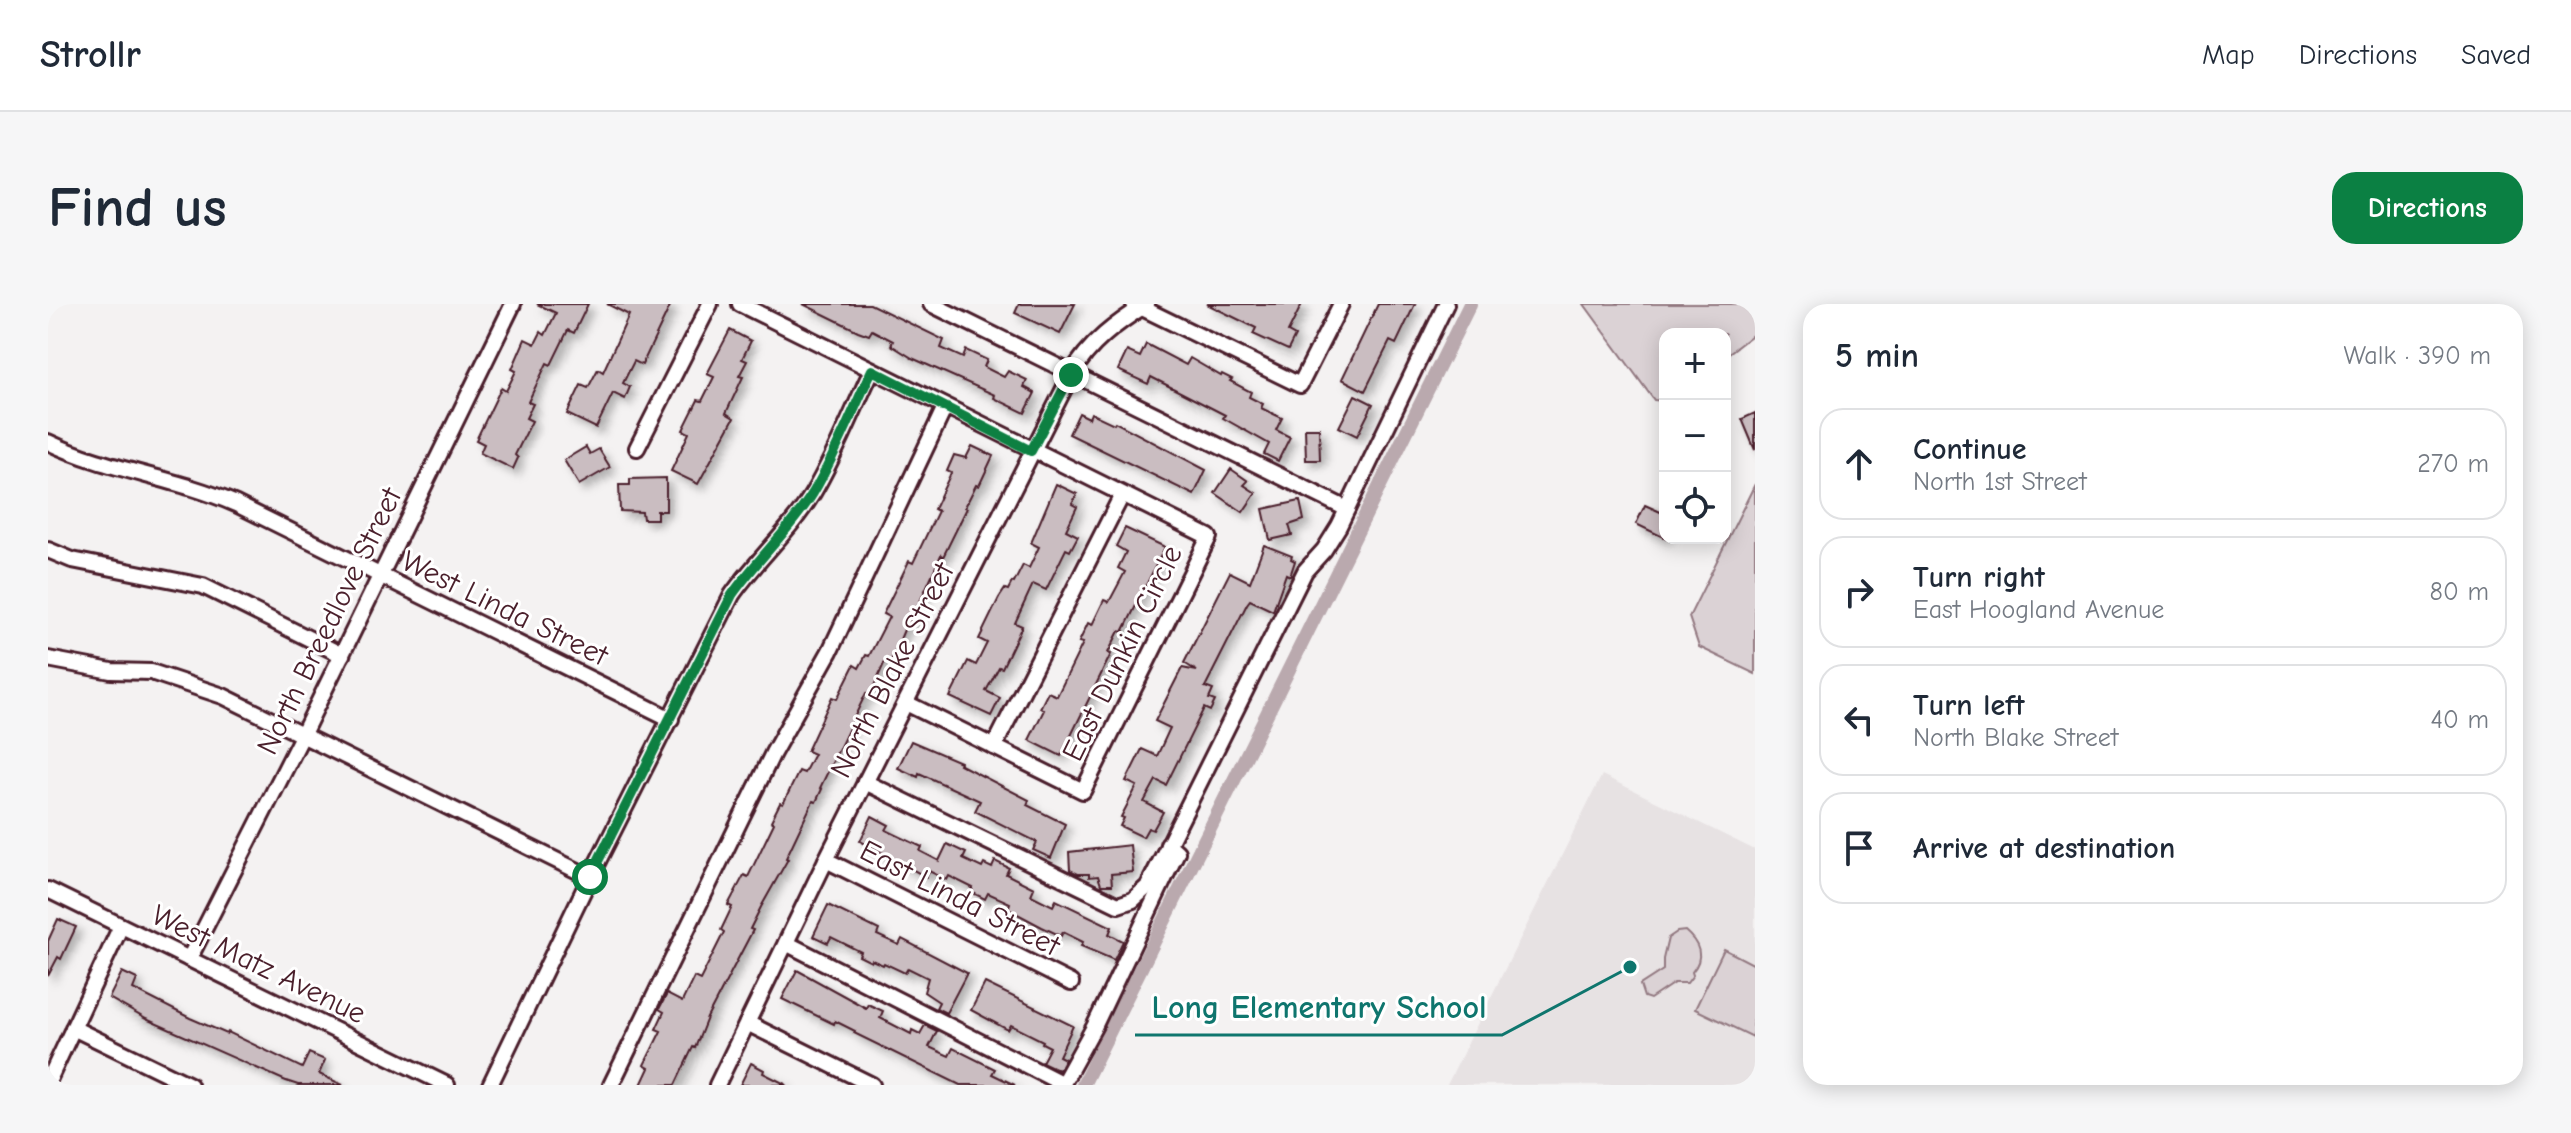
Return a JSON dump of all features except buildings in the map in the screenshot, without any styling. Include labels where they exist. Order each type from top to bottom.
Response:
[{"type":"street","name":"North Breedlove Street","points":[[189,959],[302,736],[513,304]]},
{"type":"street","points":[[637,448],[710,304]]},
{"type":"street","name":"East Dunkin Circle","points":[[740,304],[1209,537],[1083,791],[906,703]]},
{"type":"street","points":[[931,304],[1347,509]]},
{"type":"street","points":[[1141,305],[1300,385],[1341,304]]},
{"type":"street","points":[[865,782],[1118,905],[1133,900],[1148,886],[1305,571],[1324,550],[1347,509],[1446,304]]},
{"type":"street","name":"North Blake Street","points":[[717,1085],[826,860],[1071,375],[1083,355],[1101,337],[1141,305]]},
{"type":"street","points":[[490,1085],[590,877],[732,595],[752,566],[795,519],[813,492],[872,370]]},
{"type":"street","points":[[611,1085],[773,753],[830,651],[945,407]]},
{"type":"street","name":"West Linda Street","points":[[48,442],[98,461],[209,492],[671,719]]},
{"type":"street","points":[[994,747],[1122,495]]},
{"type":"street","points":[[48,550],[82,563],[203,586],[342,655]]},
{"type":"street","points":[[48,659],[111,671],[151,672],[223,696],[590,877]]},
{"type":"street","points":[[786,943],[1063,1084],[1094,1027],[1177,852],[1168,844]]},
{"type":"street","name":"East Linda Street","points":[[826,860],[1071,983]]},
{"type":"street","name":"West Matz Avenue","points":[[48,890],[447,1085]]},
{"type":"street","points":[[48,1082],[121,926]]},
{"type":"street","points":[[747,1023],[872,1085]]},
{"type":"street","points":[[73,1028],[190,1085]]},
{"type":"shaded area","points":[[1584,304],[1755,304],[1755,333],[1731,351],[1731,328],[1659,328],[1659,400],[1654,400]]},
{"type":"shaded area","points":[[1755,484],[1755,674],[1699,647],[1689,617],[1725,544],[1731,544],[1731,532]]},
{"type":"shaded area","points":[[1602,775],[1755,850],[1755,1085],[1447,1085]]},
{"type":"shaded area","points":[[1685,931],[1699,950],[1693,975],[1687,983],[1674,983],[1650,999],[1644,997],[1640,985],[1663,970],[1668,938]]},
{"type":"shaded area","points":[[1724,949],[1755,965],[1753,1037],[1695,1009]]},
{"type":"waterway","points":[[1083,1085],[1470,304]]},
{"type":"place","name":"Long Elementary School","points":[[1630,967]]},
{"type":"route","points":[[590,877],[715,625],[752,566],[795,519],[813,492],[872,370],[1031,451],[1071,375]]}]
